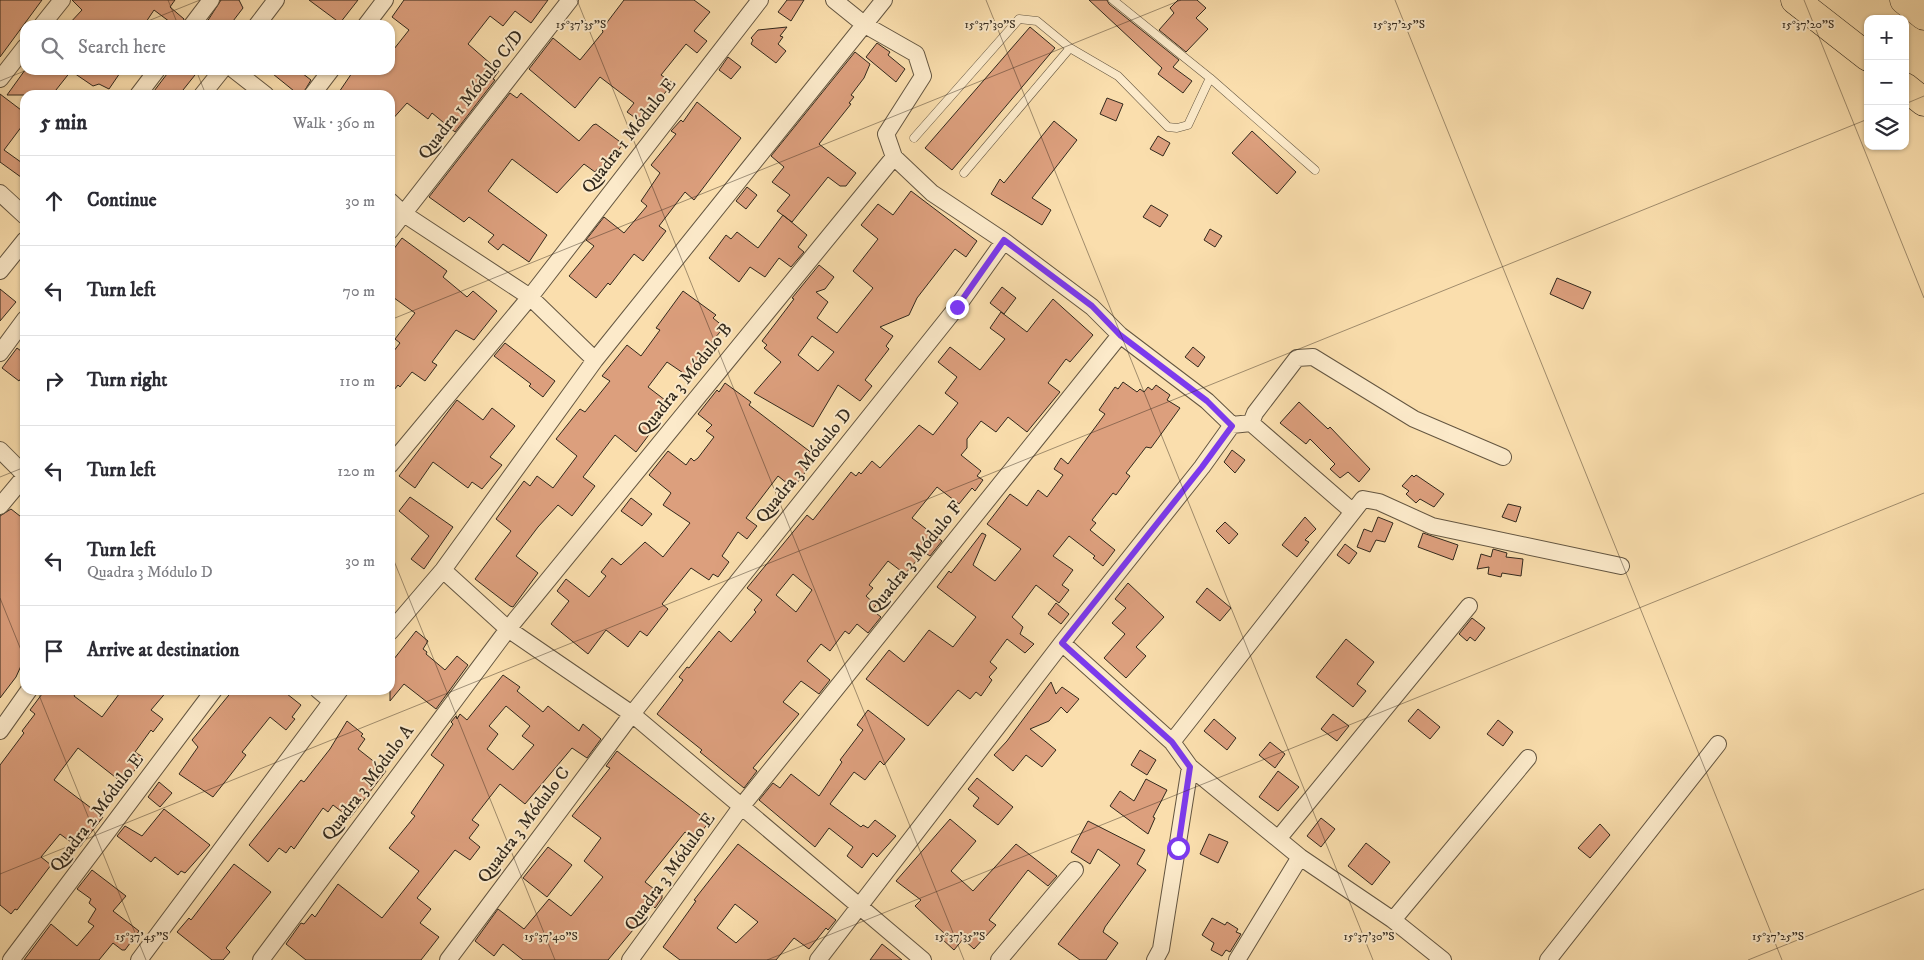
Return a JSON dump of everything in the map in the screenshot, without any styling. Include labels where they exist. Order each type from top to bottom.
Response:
[{"type":"highway","points":[[1794,0],[1864,55]]},
{"type":"highway","points":[[1904,0],[1924,16]]},
{"type":"highway","points":[[1909,90],[1924,102]]},
{"type":"street","points":[[46,20],[62,0]]},
{"type":"street","points":[[196,20],[211,0]]},
{"type":"street","points":[[261,20],[276,0]]},
{"type":"street","points":[[370,20],[385,0]]},
{"type":"street","name":"Quadra 1 Módulo C/D","points":[[395,225],[570,0]]},
{"type":"street","name":"Quadra 1 Módulo E","points":[[395,459],[530,297],[760,0]]},
{"type":"street","points":[[834,0],[864,25],[916,54],[923,76],[886,134],[894,158],[932,193],[1004,240],[1092,306],[1120,335],[1207,401],[1232,426]]},
{"type":"street","points":[[395,626],[443,570],[595,360],[884,0]]},
{"type":"street","points":[[0,79],[20,53]]},
{"type":"street","points":[[142,90],[153,75]]},
{"type":"street","points":[[206,90],[218,75]]},
{"type":"street","points":[[240,75],[260,90]]},
{"type":"street","points":[[316,90],[328,75]]},
{"type":"street","name":"Quadra 3 Módulo B","points":[[508,629],[894,158]]},
{"type":"street","points":[[0,194],[20,212]]},
{"type":"street","points":[[395,206],[404,214],[530,297],[595,360]]},
{"type":"street","name":"Quadra 3 Módulo D","points":[[632,714],[957,307],[1004,240]]},
{"type":"street","points":[[0,271],[20,246]]},
{"type":"street","points":[[0,353],[20,326]]},
{"type":"street","name":"Quadra 3 Módulo F","points":[[741,807],[1120,335]]},
{"type":"street","points":[[1251,423],[1254,413],[1297,358],[1313,357],[1414,419],[1503,457]]},
{"type":"street","points":[[818,960],[1232,426],[1251,423]]},
{"type":"street","points":[[1251,423],[1352,511]]},
{"type":"street","points":[[0,450],[20,470]]},
{"type":"street","points":[[0,506],[20,481]]},
{"type":"street","points":[[1172,742],[1363,499],[1372,500],[1432,526],[1621,566]]},
{"type":"street","points":[[443,570],[508,629],[632,714],[923,960]]},
{"type":"street","points":[[1278,839],[1469,606]]},
{"type":"street","name":"Quadra 3 Módulo A","points":[[261,960],[508,629]]},
{"type":"street","points":[[1062,643],[1172,742],[1190,767],[1300,856],[1393,920],[1443,960]]},
{"type":"street","points":[[0,731],[25,695]]},
{"type":"street","name":"Quadra 2 Módulo E","points":[[11,960],[210,695]]},
{"type":"street","points":[[139,960],[335,696]]},
{"type":"street","name":"Quadra 3 Módulo C","points":[[448,960],[632,714]]},
{"type":"street","points":[[1548,960],[1718,744]]},
{"type":"street","points":[[1393,920],[1528,758]]},
{"type":"street","points":[[1155,960],[1161,949],[1190,767]]},
{"type":"street","name":"Quadra 3 Módulo E","points":[[630,960],[741,807]]},
{"type":"street","points":[[1237,960],[1300,856]]},
{"type":"street","points":[[999,960],[1075,870]]},
{"type":"lane","points":[[1113,0],[1210,78],[1315,170]]},
{"type":"lane","points":[[914,138],[1019,19],[1037,21],[1070,48],[1118,76],[1168,127],[1177,128],[1188,124],[1210,78]]},
{"type":"lane","points":[[964,173],[1070,48]]},
{"type":"building","points":[[0,0],[42,0],[27,20],[20,20],[20,30],[0,57]]},
{"type":"building","points":[[72,0],[175,0],[170,7],[184,19],[167,20],[154,10],[147,20],[73,20],[82,10]]},
{"type":"building","points":[[221,0],[239,0],[243,8],[234,20],[208,20]]},
{"type":"building","points":[[309,0],[358,0],[342,20],[336,20]]},
{"type":"building","points":[[404,0],[548,0],[531,23],[515,11],[503,26],[490,16],[468,44],[499,71],[493,79],[495,80],[455,132],[432,113],[428,119],[407,103],[395,116],[395,90],[340,90],[351,75],[395,75],[395,48],[409,30],[392,17]]},
{"type":"building","points":[[624,0],[694,0],[710,12],[694,31],[707,41],[697,53],[686,44],[661,75],[673,83],[641,122],[627,112],[634,103],[600,77],[575,108],[529,69],[553,38],[580,60],[603,32],[602,29]]},
{"type":"building","points":[[787,0],[804,0],[791,21],[778,12]]},
{"type":"building","points":[[1089,0],[1107,0],[1109,4],[1179,60],[1173,67],[1192,81],[1183,93],[1158,74],[1162,68]]},
{"type":"building","points":[[1178,0],[1197,0],[1206,8],[1196,18],[1208,29],[1186,52],[1159,30],[1174,13],[1170,8]]},
{"type":"building","points":[[787,27],[780,36],[783,37],[778,44],[786,51],[776,63],[751,44],[753,40],[751,38],[758,30]]},
{"type":"building","points":[[1030,27],[1055,48],[952,170],[925,148]]},
{"type":"building","points":[[877,43],[890,52],[888,55],[905,69],[896,82],[866,57]]},
{"type":"building","points":[[855,52],[870,64],[864,78],[851,95],[854,97],[849,103],[851,104],[819,144],[856,173],[846,186],[840,186],[828,177],[792,222],[777,211],[790,195],[772,182],[784,167],[771,156]]},
{"type":"building","points":[[728,57],[741,67],[731,79],[719,70]]},
{"type":"building","points":[[21,75],[68,75],[56,90],[20,90],[20,95],[7,95]]},
{"type":"building","points":[[77,75],[119,75],[109,89],[99,84],[93,86]]},
{"type":"building","points":[[166,75],[195,75],[183,90],[155,90]]},
{"type":"building","points":[[274,75],[304,75],[311,80],[305,90],[293,90]]},
{"type":"building","points":[[510,93],[517,98],[521,93],[579,141],[596,124],[623,144],[604,169],[600,166],[595,172],[584,164],[557,193],[512,159],[488,191],[547,235],[529,262],[503,244],[498,250],[488,242],[494,235],[469,217],[464,222],[429,197]]},
{"type":"building","points":[[0,94],[20,109],[20,129],[4,150],[20,161],[20,176],[0,162]]},
{"type":"building","points":[[1107,98],[1123,104],[1116,121],[1100,114]]},
{"type":"building","points":[[697,102],[741,138],[694,200],[685,192],[659,226],[666,231],[643,261],[634,254],[610,285],[608,283],[596,298],[569,276],[594,246],[586,240],[604,217],[624,233],[647,206],[641,201],[660,173],[651,165],[676,134],[671,131],[681,120],[683,122]]},
{"type":"building","points":[[1054,121],[1077,140],[1032,198],[1051,210],[1042,225],[991,194],[1000,179],[1004,183]]},
{"type":"building","points":[[1252,131],[1296,172],[1277,194],[1232,153]]},
{"type":"building","points":[[1158,136],[1170,143],[1163,156],[1150,149]]},
{"type":"building","points":[[747,187],[757,195],[746,209],[736,201]]},
{"type":"building","points":[[911,191],[977,241],[966,257],[955,249],[917,298],[909,315],[880,327],[893,336],[886,346],[889,349],[865,380],[872,386],[860,401],[838,385],[813,427],[754,393],[781,362],[764,348],[767,345],[762,341],[794,299],[792,298],[819,265],[834,277],[825,289],[816,292],[828,302],[817,318],[837,333],[873,288],[853,271],[878,239],[861,225],[878,204],[893,215]],"holes":[[[812,336],[834,352],[818,371],[798,355]]]},
{"type":"building","points":[[1151,205],[1168,215],[1160,227],[1143,217]]},
{"type":"building","points":[[783,215],[807,235],[798,247],[804,252],[791,267],[779,258],[765,277],[750,267],[739,282],[709,258],[726,235],[731,239],[737,232],[758,248]]},
{"type":"building","points":[[1210,229],[1222,236],[1215,247],[1204,240]]},
{"type":"building","points":[[402,238],[447,271],[443,277],[467,297],[473,291],[497,311],[474,340],[456,330],[432,362],[437,365],[425,381],[412,372],[400,387],[398,385],[395,389],[395,350],[400,343],[395,339],[415,313],[395,299],[395,247]]},
{"type":"building","points":[[1557,278],[1591,292],[1583,309],[1550,294]]},
{"type":"building","points":[[1002,287],[1016,298],[1004,314],[990,303]]},
{"type":"building","points":[[0,289],[16,302],[0,321]]},
{"type":"building","points":[[683,291],[716,315],[713,318],[724,327],[702,354],[708,358],[692,379],[667,362],[648,387],[665,400],[653,416],[660,420],[636,452],[615,435],[583,477],[595,486],[572,516],[558,505],[538,527],[516,556],[538,573],[513,607],[510,606],[475,579],[511,531],[496,519],[524,481],[530,486],[537,476],[553,488],[577,456],[556,439],[580,409],[585,412],[610,381],[602,376],[627,345],[641,356],[660,330],[656,328]]},
{"type":"building","points":[[1053,299],[1093,335],[1070,362],[1066,359],[1048,383],[1060,392],[1027,432],[1008,417],[996,432],[981,421],[967,439],[967,448],[961,455],[981,471],[977,476],[983,480],[975,491],[972,488],[959,504],[937,487],[912,518],[942,541],[930,556],[924,552],[905,574],[888,561],[869,585],[873,588],[866,596],[876,605],[872,610],[881,617],[868,633],[857,624],[849,634],[845,631],[830,651],[821,644],[807,661],[830,680],[819,694],[801,681],[783,702],[799,714],[753,768],[757,771],[744,788],[700,752],[702,750],[657,714],[683,680],[679,677],[687,667],[689,668],[719,631],[731,642],[756,612],[754,610],[762,600],[747,588],[807,515],[813,520],[851,472],[856,476],[859,472],[861,474],[872,461],[880,468],[919,425],[933,435],[958,403],[945,393],[957,377],[938,362],[950,347],[980,370],[1005,339],[990,328],[1001,312],[1027,332]],"holes":[[[793,574],[812,590],[796,612],[776,595]]]},
{"type":"building","points":[[505,343],[555,381],[543,397],[529,386],[531,384],[494,356]]},
{"type":"building","points":[[1193,347],[1205,357],[1198,367],[1185,357]]},
{"type":"building","points":[[17,348],[20,350],[19,381],[2,368]]},
{"type":"building","points":[[1123,382],[1137,392],[1140,389],[1144,392],[1148,387],[1152,390],[1156,385],[1170,395],[1167,400],[1180,408],[1151,448],[1146,447],[1126,473],[1130,476],[1116,495],[1113,493],[1092,520],[1096,523],[1090,530],[1115,550],[1103,566],[1093,558],[1095,556],[1069,536],[1053,556],[1073,570],[1062,585],[1069,590],[1059,603],[1036,585],[1012,617],[1023,627],[1020,634],[1034,644],[1025,653],[1007,639],[990,662],[997,668],[989,677],[992,680],[981,696],[976,692],[970,699],[958,690],[928,726],[866,679],[889,650],[904,662],[929,630],[953,647],[976,617],[937,587],[949,571],[951,573],[982,533],[986,535],[973,565],[995,581],[1021,549],[987,524],[1010,494],[1027,506],[1038,490],[1047,497],[1063,475],[1054,469],[1061,458],[1068,464],[1105,414],[1099,410],[1115,387],[1118,389]]},
{"type":"building","points":[[725,383],[751,402],[749,405],[817,457],[793,488],[778,476],[746,518],[757,526],[747,539],[738,532],[722,556],[729,562],[718,577],[713,574],[709,580],[691,568],[662,604],[668,609],[647,636],[640,631],[628,647],[606,630],[588,654],[551,624],[569,601],[557,591],[566,579],[589,597],[606,576],[601,572],[612,558],[621,565],[645,542],[663,557],[690,523],[663,505],[671,493],[649,475],[668,451],[686,465],[691,458],[694,461],[698,458],[714,437],[706,431],[712,425],[698,414]]},
{"type":"building","points":[[457,400],[483,420],[492,408],[515,426],[490,457],[502,465],[482,489],[472,482],[468,488],[433,462],[415,488],[399,476]]},
{"type":"building","points":[[1299,402],[1328,429],[1330,427],[1370,469],[1359,482],[1348,472],[1340,478],[1330,469],[1335,464],[1310,439],[1306,444],[1280,423]]},
{"type":"building","points":[[1232,450],[1245,460],[1235,473],[1224,462]]},
{"type":"building","points":[[1412,475],[1414,477],[1416,475],[1444,494],[1434,507],[1420,499],[1416,503],[1406,494],[1409,491],[1402,486]]},
{"type":"building","points":[[410,497],[453,527],[424,569],[411,559],[429,536],[399,511]]},
{"type":"building","points":[[631,498],[652,514],[642,526],[621,511]]},
{"type":"building","points":[[1508,504],[1521,507],[1516,522],[1502,517]]},
{"type":"building","points":[[11,509],[20,516],[20,668],[16,677],[0,698],[0,516]]},
{"type":"building","points":[[1305,517],[1316,529],[1305,540],[1309,542],[1297,557],[1282,545]]},
{"type":"building","points":[[1378,517],[1393,523],[1385,542],[1376,540],[1370,552],[1357,547],[1364,529],[1372,532]]},
{"type":"building","points":[[1225,522],[1238,534],[1229,544],[1216,531]]},
{"type":"building","points":[[1423,533],[1458,545],[1453,560],[1418,547]]},
{"type":"building","points":[[1345,544],[1357,553],[1349,564],[1337,555]]},
{"type":"building","points":[[1493,549],[1507,553],[1506,557],[1523,559],[1521,576],[1502,573],[1501,577],[1488,574],[1489,567],[1477,569],[1481,554],[1491,557]]},
{"type":"building","points":[[1128,583],[1164,617],[1136,647],[1146,656],[1126,678],[1104,658],[1125,634],[1112,623],[1126,608],[1115,599]]},
{"type":"building","points":[[1207,588],[1231,608],[1220,621],[1196,602]]},
{"type":"building","points":[[1056,603],[1069,614],[1061,624],[1048,614]]},
{"type":"building","points":[[1472,618],[1485,628],[1475,641],[1470,637],[1467,641],[1459,634]]},
{"type":"building","points":[[416,631],[428,641],[423,649],[427,652],[426,654],[445,670],[457,656],[468,665],[436,709],[404,684],[395,695],[395,658]]},
{"type":"building","points":[[1346,639],[1374,662],[1357,684],[1366,691],[1353,707],[1316,677]]},
{"type":"building","points":[[503,675],[520,687],[517,691],[543,712],[548,706],[579,731],[583,724],[601,739],[587,758],[572,748],[525,804],[500,784],[472,820],[479,825],[469,838],[480,847],[470,860],[455,850],[417,898],[431,909],[420,923],[439,937],[421,960],[306,960],[286,944],[301,923],[304,924],[312,914],[315,917],[338,884],[382,918],[419,871],[389,848],[415,816],[411,813],[444,765],[431,755],[453,724],[451,722],[456,716],[457,719],[460,714],[467,720]],"holes":[[[506,706],[530,726],[522,736],[534,745],[513,770],[487,749],[498,734],[489,726]]]},
{"type":"building","points":[[1051,682],[1056,694],[1062,687],[1079,699],[1067,713],[1061,707],[1049,721],[1030,729],[1056,750],[1042,767],[1026,755],[1013,771],[994,755],[1007,741]]},
{"type":"building","points":[[41,695],[75,695],[102,717],[118,695],[164,695],[151,710],[163,719],[153,732],[151,730],[135,752],[144,758],[124,784],[78,748],[54,780],[103,817],[79,848],[60,834],[41,857],[51,865],[17,910],[15,909],[11,914],[0,905],[0,765],[24,733],[22,731],[35,714],[30,710]]},
{"type":"building","points":[[229,695],[288,695],[301,705],[292,717],[295,719],[286,730],[270,717],[242,752],[246,755],[213,797],[179,774],[198,747],[192,740]]},
{"type":"building","points":[[1418,709],[1440,727],[1430,739],[1408,721]]},
{"type":"building","points":[[868,710],[905,739],[884,765],[880,761],[865,780],[854,772],[830,804],[861,827],[863,825],[868,828],[875,820],[896,836],[877,857],[873,853],[862,868],[847,856],[853,847],[829,828],[815,847],[759,800],[773,783],[780,788],[791,774],[819,796],[842,762],[840,760],[863,730],[857,725]]},
{"type":"building","points":[[1333,714],[1349,726],[1337,741],[1321,729]]},
{"type":"building","points":[[1214,719],[1236,738],[1227,750],[1204,731]]},
{"type":"building","points":[[1498,720],[1513,732],[1503,746],[1487,734]]},
{"type":"building","points":[[347,721],[363,734],[361,736],[365,739],[358,749],[386,771],[350,818],[333,805],[328,812],[323,808],[294,849],[291,846],[286,853],[279,848],[268,862],[249,845],[301,780],[304,782],[330,749]]},
{"type":"building","points":[[1270,742],[1285,754],[1275,768],[1259,755]]},
{"type":"building","points":[[1140,750],[1156,760],[1147,775],[1131,765]]},
{"type":"building","points":[[617,751],[709,822],[695,840],[685,832],[645,882],[662,895],[662,898],[655,908],[653,906],[608,960],[523,960],[503,944],[494,956],[475,941],[498,909],[524,929],[549,899],[571,916],[603,877],[584,861],[601,838],[572,816],[610,768],[606,766]]},
{"type":"building","points":[[1278,771],[1299,787],[1278,811],[1259,797]]},
{"type":"building","points":[[977,778],[1013,807],[998,825],[973,806],[979,798],[968,789]]},
{"type":"building","points":[[1146,779],[1167,790],[1153,817],[1155,818],[1148,834],[1110,806],[1120,791],[1134,801]]},
{"type":"building","points":[[159,782],[172,793],[160,807],[148,797]]},
{"type":"building","points":[[164,809],[210,845],[185,873],[181,871],[178,875],[155,857],[151,862],[117,836],[125,826],[142,836]]},
{"type":"building","points":[[1321,818],[1335,829],[1321,847],[1307,836]]},
{"type":"building","points":[[950,819],[976,841],[951,871],[973,891],[1016,844],[1057,876],[1048,886],[1028,870],[989,920],[996,925],[974,949],[963,939],[954,950],[942,939],[946,935],[915,906],[921,900],[896,881]]},
{"type":"building","points":[[1088,821],[1145,850],[1137,864],[1146,870],[1103,932],[1118,943],[1106,960],[1080,960],[1058,944],[1120,865],[1098,849],[1090,864],[1071,852]]},
{"type":"building","points":[[1600,824],[1610,835],[1590,858],[1578,848]]},
{"type":"building","points":[[1209,834],[1228,842],[1218,863],[1200,854]]},
{"type":"building","points":[[1366,843],[1390,862],[1372,885],[1348,866]]},
{"type":"building","points":[[738,844],[836,920],[828,930],[826,928],[809,949],[794,938],[776,960],[680,960],[663,947],[696,901],[694,900]],"holes":[[[735,904],[758,922],[736,943],[717,928]]]},
{"type":"building","points":[[548,847],[572,865],[547,897],[523,878]]},
{"type":"building","points":[[234,864],[271,892],[226,948],[230,952],[223,960],[212,960],[177,932],[189,918],[191,920]]},
{"type":"building","points":[[92,870],[126,896],[113,911],[139,931],[125,950],[122,950],[113,943],[99,960],[24,960],[51,924],[77,946],[94,926],[88,922],[96,909],[89,903],[91,899],[77,889]]},
{"type":"building","points":[[1212,918],[1225,925],[1227,922],[1238,929],[1236,932],[1241,934],[1230,952],[1226,950],[1222,956],[1211,950],[1214,943],[1202,935]]},
{"type":"building","points":[[882,944],[902,960],[870,960]]},
{"type":"route","points":[[957,307],[1004,240],[1092,306],[1120,335],[1207,401],[1232,426],[1202,467],[1062,643],[1172,742],[1190,767],[1178,848]]}]
